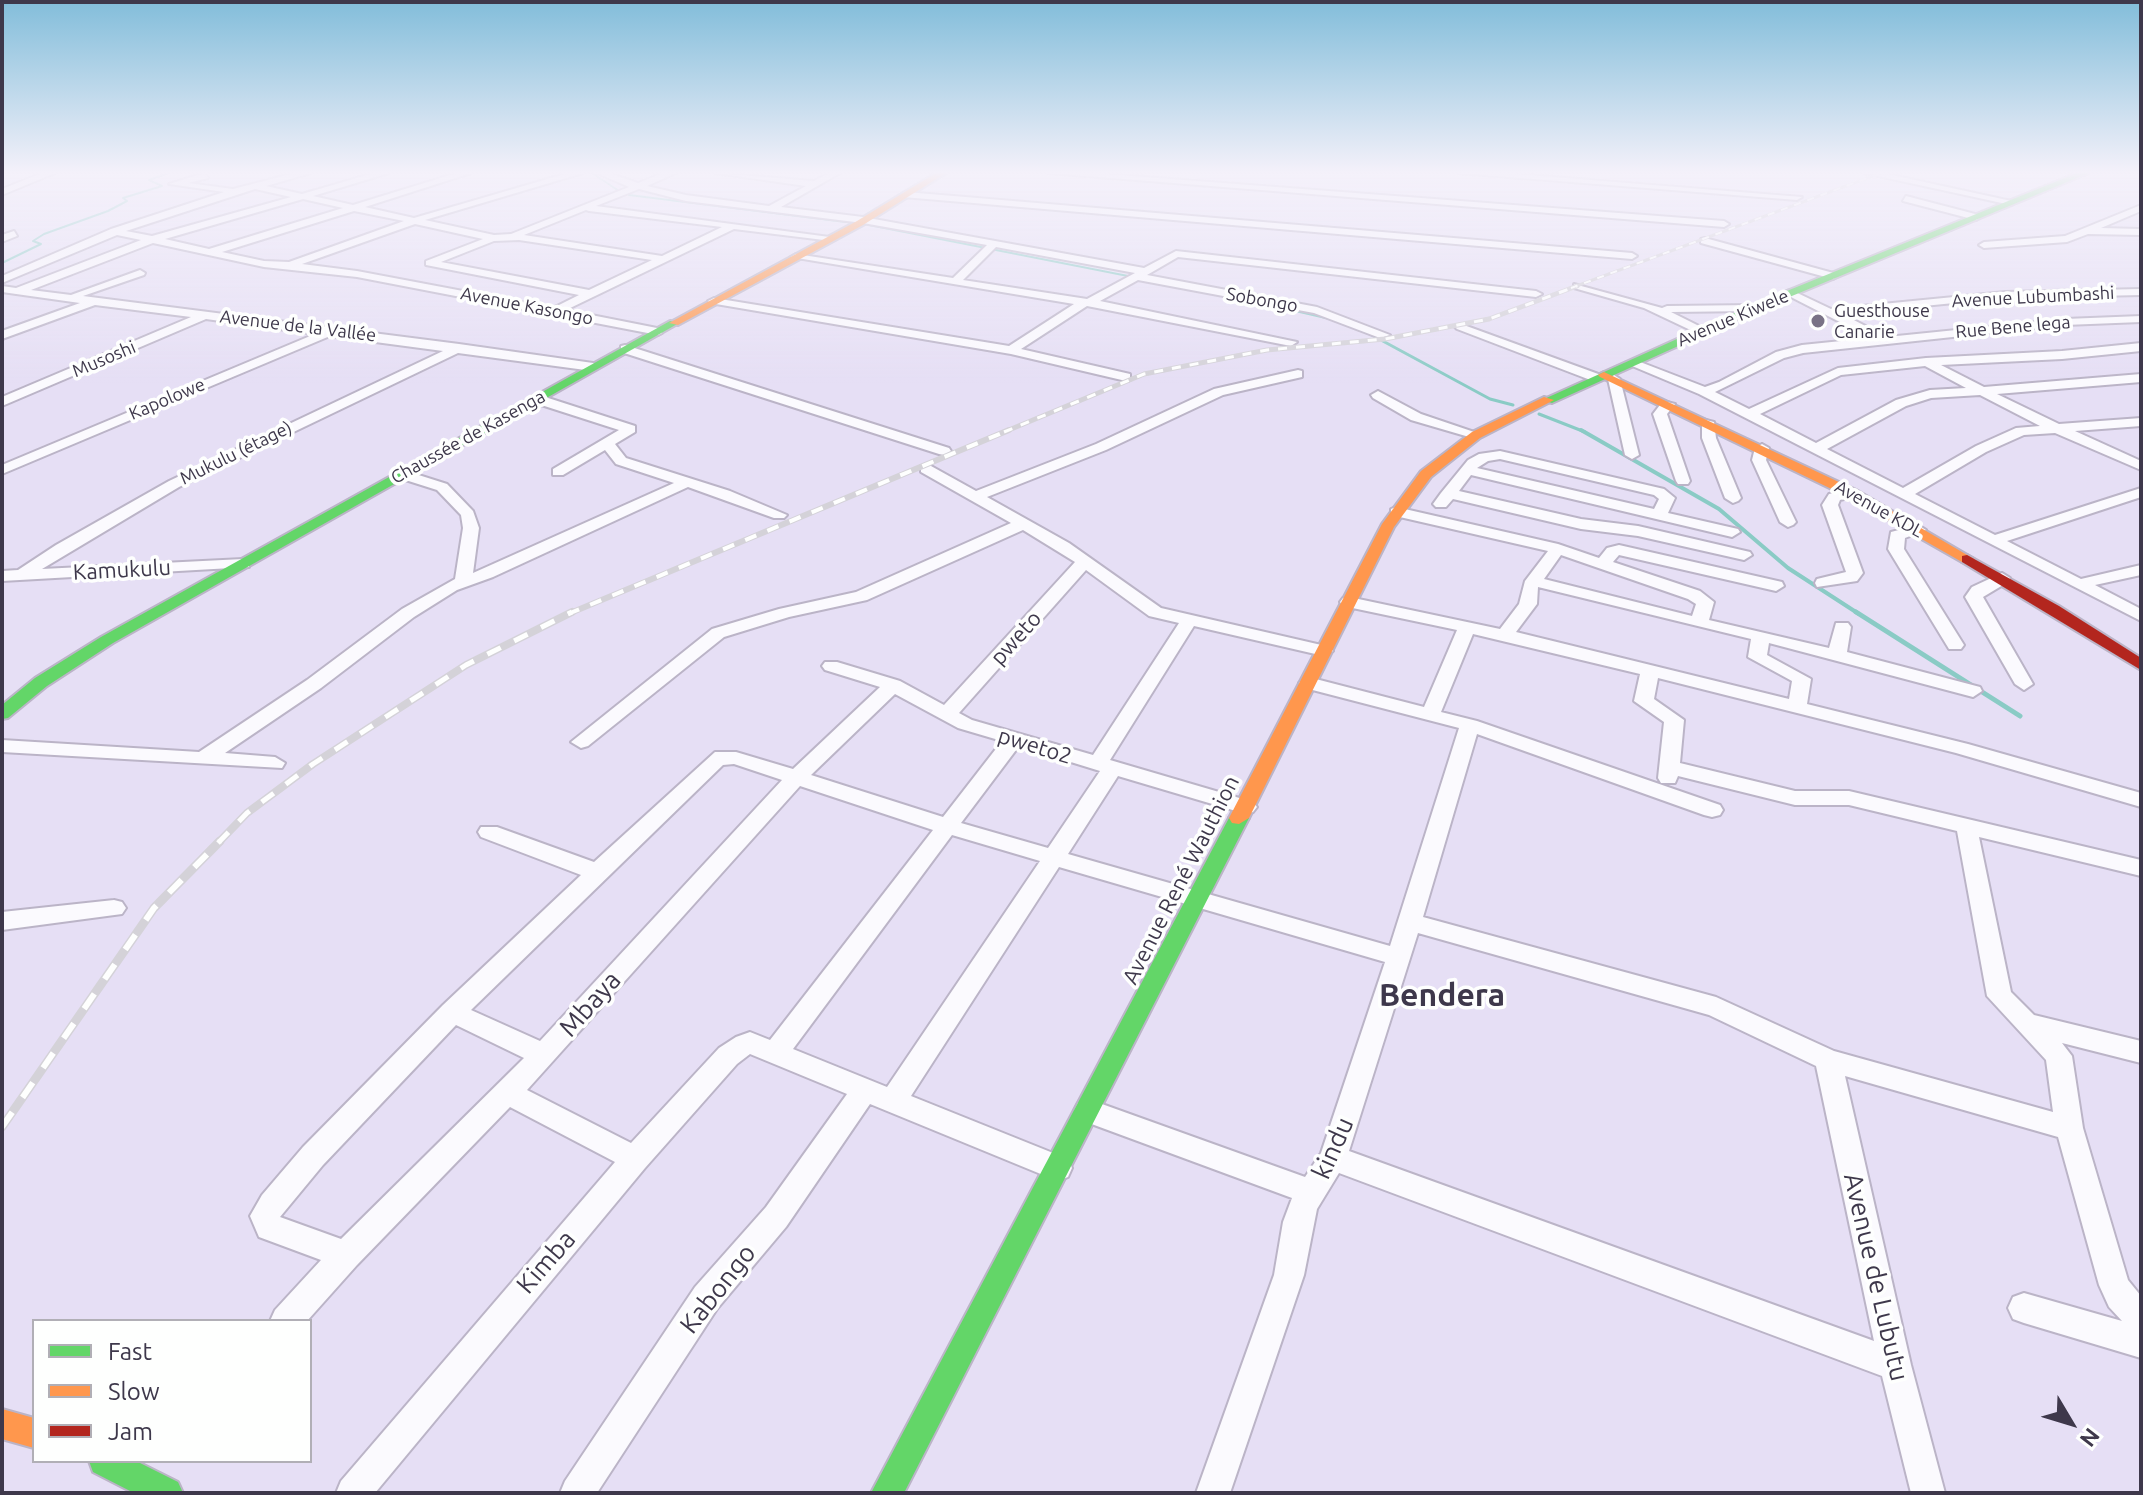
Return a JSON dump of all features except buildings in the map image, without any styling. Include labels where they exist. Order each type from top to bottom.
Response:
[{"type":"street","points":[[2,280],[87,243]]},
{"type":"street","points":[[18,291],[146,243]]},
{"type":"street","name":"Avenue Kasongo","points":[[166,243],[272,266],[289,265],[557,310],[658,331]]},
{"type":"street","points":[[209,252],[240,243]]},
{"type":"street","points":[[289,265],[351,243]]},
{"type":"street","points":[[482,243],[429,264],[591,294]]},
{"type":"street","points":[[550,243],[665,259]]},
{"type":"street","points":[[557,310],[698,243]]},
{"type":"street","name":"Chaussée de Kasenga","points":[[2,714],[83,653],[625,349],[823,243]]},
{"type":"street","name":"Sobongo","points":[[974,243],[1317,310],[1384,335]]},
{"type":"street","points":[[1475,243],[1632,256]]},
{"type":"street","points":[[1711,243],[1833,276]]},
{"type":"street","name":"Avenue Kiwele","points":[[1605,377],[1701,331],[1914,243]]},
{"type":"street","points":[[1984,245],[2027,243]]},
{"type":"street","points":[[954,283],[992,246]]},
{"type":"street","points":[[1011,350],[1087,302],[1176,254],[1536,294]]},
{"type":"street","points":[[796,257],[1198,321],[1291,342]]},
{"type":"street","points":[[70,298],[140,273]]},
{"type":"street","points":[[1578,286],[1648,306],[1679,310],[1754,308]]},
{"type":"street","name":"Avenue de la Vallée","points":[[2,289],[333,330],[593,367]]},
{"type":"street","name":"Avenue Lubumbashi","points":[[1830,312],[2047,293],[2141,292]]},
{"type":"street","points":[[1791,293],[1977,389],[2141,466]]},
{"type":"street","points":[[2047,293],[2141,337]]},
{"type":"street","points":[[2,335],[95,301]]},
{"type":"street","points":[[714,301],[1011,350],[1126,377]]},
{"type":"street","points":[[1648,306],[1701,331]]},
{"type":"street","name":"Musoshi","points":[[2,402],[206,315]]},
{"type":"street","name":"Rue Bene lega","points":[[1704,391],[1724,385],[1789,352],[1882,339],[2141,319]]},
{"type":"street","points":[[1461,327],[1605,377],[1632,455]]},
{"type":"street","name":"Kapolowe","points":[[2,470],[333,330]]},
{"type":"street","points":[[1750,414],[1838,372],[1926,362],[2062,355],[2141,347]]},
{"type":"street","name":"Mukulu (étage)","points":[[22,575],[72,542],[174,484],[459,348]]},
{"type":"street","points":[[625,349],[944,451]]},
{"type":"street","points":[[1631,363],[1704,391],[2141,616]]},
{"type":"street","points":[[974,497],[1101,447],[1219,392],[1298,374]]},
{"type":"street","name":"Avenue KDL","points":[[1605,377],[1707,422],[1851,493],[2002,578],[2141,665]]},
{"type":"street","name":"Avenue René Wauthion","points":[[887,1493],[1198,900],[1396,512],[1426,474],[1476,435],[1605,377]]},
{"type":"street","points":[[1817,448],[1917,397],[1977,389],[2079,385],[2141,378]]},
{"type":"street","points":[[1378,395],[1416,417],[1476,435]]},
{"type":"street","points":[[537,399],[630,429],[558,472]]},
{"type":"street","points":[[1668,404],[1660,414],[1683,481]]},
{"type":"street","points":[[1707,422],[1709,438],[1733,498]]},
{"type":"street","points":[[1905,493],[2014,434],[2029,429],[2141,422]]},
{"type":"street","points":[[607,442],[621,461],[779,515]]},
{"type":"street","points":[[1762,448],[1759,460],[1788,522]]},
{"type":"street","points":[[1430,519],[1466,470],[1489,456],[1519,458],[1659,492],[1667,498],[1660,514]]},
{"type":"street","points":[[926,469],[1085,561],[1155,612],[1324,651]]},
{"type":"street","points":[[1466,470],[1732,532]]},
{"type":"street","points":[[401,474],[442,487],[468,514],[471,528],[463,581]]},
{"type":"street","points":[[204,758],[314,684],[408,613],[463,581],[687,482]]},
{"type":"street","points":[[1994,540],[2141,492]]},
{"type":"street","points":[[1448,493],[1581,524],[1638,531],[1744,555]]},
{"type":"street","points":[[1823,583],[1855,573],[1830,505],[1834,497],[1851,493]]},
{"type":"street","points":[[1396,512],[1558,549],[1701,597],[1705,605],[1699,623]]},
{"type":"street","points":[[581,742],[712,636],[785,613],[861,596],[1023,524]]},
{"type":"street","points":[[1918,530],[1897,535],[1896,549],[1955,645]]},
{"type":"street","points":[[1505,635],[1528,604],[1528,590],[1533,581],[1558,549]]},
{"type":"street","points":[[1602,565],[1613,551],[1619,550],[1776,586]]},
{"type":"street","name":"pweto","points":[[946,715],[1085,561]]},
{"type":"street","name":"Kamukulu","points":[[2,576],[243,564]]},
{"type":"street","points":[[2079,584],[2141,570]]},
{"type":"street","points":[[2002,578],[1978,591],[1974,597],[2024,684]]},
{"type":"street","points":[[1533,581],[1973,691]]},
{"type":"street","points":[[1349,602],[1505,635],[2026,765],[2141,800]]},
{"type":"street","name":"Kabongo","points":[[577,1493],[706,1298],[879,1096],[1053,857],[1188,622]]},
{"type":"street","points":[[1837,655],[1842,627]]},
{"type":"street","points":[[1430,715],[1466,629]]},
{"type":"street","points":[[1761,636],[1757,657],[1802,679],[1797,708]]},
{"type":"street","name":"pweto2","points":[[831,666],[893,685],[946,715],[1013,740],[1246,807]]},
{"type":"street","points":[[1650,672],[1644,701],[1674,720],[1666,793]]},
{"type":"street","points":[[1308,683],[1470,725],[1712,810]]},
{"type":"street","name":"Mbaya","points":[[288,1319],[346,1255],[544,1055],[795,779],[893,685]]},
{"type":"street","name":"kindu","points":[[1088,1111],[1312,1192],[1333,1158],[1470,725]]},
{"type":"street","name":"Kimba","points":[[353,1493],[635,1159],[728,1056],[740,1046],[763,1048],[949,827],[1013,740]]},
{"type":"street","points":[[2,746],[275,763]]},
{"type":"street","points":[[346,1255],[272,1228],[267,1225],[265,1216],[313,1156],[452,1012],[719,758],[736,758],[949,827],[1398,957]]},
{"type":"street","points":[[1669,767],[1795,798],[1849,798],[2141,868]]},
{"type":"street","points":[[1966,824],[1999,996],[2059,1056],[2069,1128],[2141,1318]]},
{"type":"street","points":[[489,832],[597,872]]},
{"type":"street","points":[[2,921],[114,908]]},
{"type":"street","points":[[1410,922],[1716,1007],[1828,1060],[2069,1128]]},
{"type":"street","points":[[452,1012],[544,1055]]},
{"type":"street","points":[[2029,1024],[2141,1052]]},
{"type":"street","points":[[763,1048],[1058,1168]]},
{"type":"street","name":"Avenue de Lubutu","points":[[1828,1060],[1895,1365],[1928,1493]]},
{"type":"street","points":[[507,1093],[635,1159]]},
{"type":"street","points":[[1333,1158],[1895,1365]]},
{"type":"street","points":[[1213,1493],[1289,1275],[1298,1222],[1312,1192]]},
{"type":"street","points":[[2024,1308],[2141,1342]]},
{"type":"street","points":[[2,1425],[32,1432]]},
{"type":"street","points":[[110,1463],[155,1477]]},
{"type":"waterway","points":[[2,263],[41,244],[38,243]]},
{"type":"waterway","points":[[959,243],[1133,277]]},
{"type":"waterway","points":[[1276,306],[1328,318]]},
{"type":"waterway","points":[[1368,333],[1490,399],[1513,405]]},
{"type":"waterway","points":[[1539,414],[1583,431]]},
{"type":"waterway","points":[[1583,431],[1719,509],[1788,568],[1859,614]]},
{"type":"waterway","points":[[1856,612],[2020,716]]},
{"type":"railway","points":[[1571,288],[1693,243]]},
{"type":"railway","points":[[1004,432],[1144,374],[1267,350],[1385,339],[1489,319],[1577,286]]},
{"type":"railway","points":[[568,614],[1009,430]]},
{"type":"railway","points":[[568,614],[572,612]]},
{"type":"railway","points":[[218,843],[247,813],[313,764],[466,665],[568,614]]},
{"type":"railway","points":[[2,1127],[154,908],[220,841]]},
{"type":"traffic: fast","points":[[1548,400],[1754,308],[1914,243]]},
{"type":"traffic: fast","points":[[2,714],[41,682],[107,640],[674,323]]},
{"type":"traffic: fast","points":[[887,1493],[1239,818]]},
{"type":"traffic: fast","points":[[108,1463],[167,1493]]},
{"type":"traffic: slow","points":[[674,323],[823,243]]},
{"type":"traffic: slow","points":[[1604,375],[1851,493],[1967,559]]},
{"type":"traffic: slow","points":[[1239,818],[1387,527],[1426,474],[1476,435],[1548,400]]},
{"type":"traffic: slow","points":[[2,1424],[32,1432]]},
{"type":"traffic: jam","points":[[1967,559],[2054,609],[2141,665]]},
{"type":"place","name":"Guesthouse Canarie","points":[[1818,321]]},
{"type":"district","name":"Bendera","points":[[1442,995]]}]
